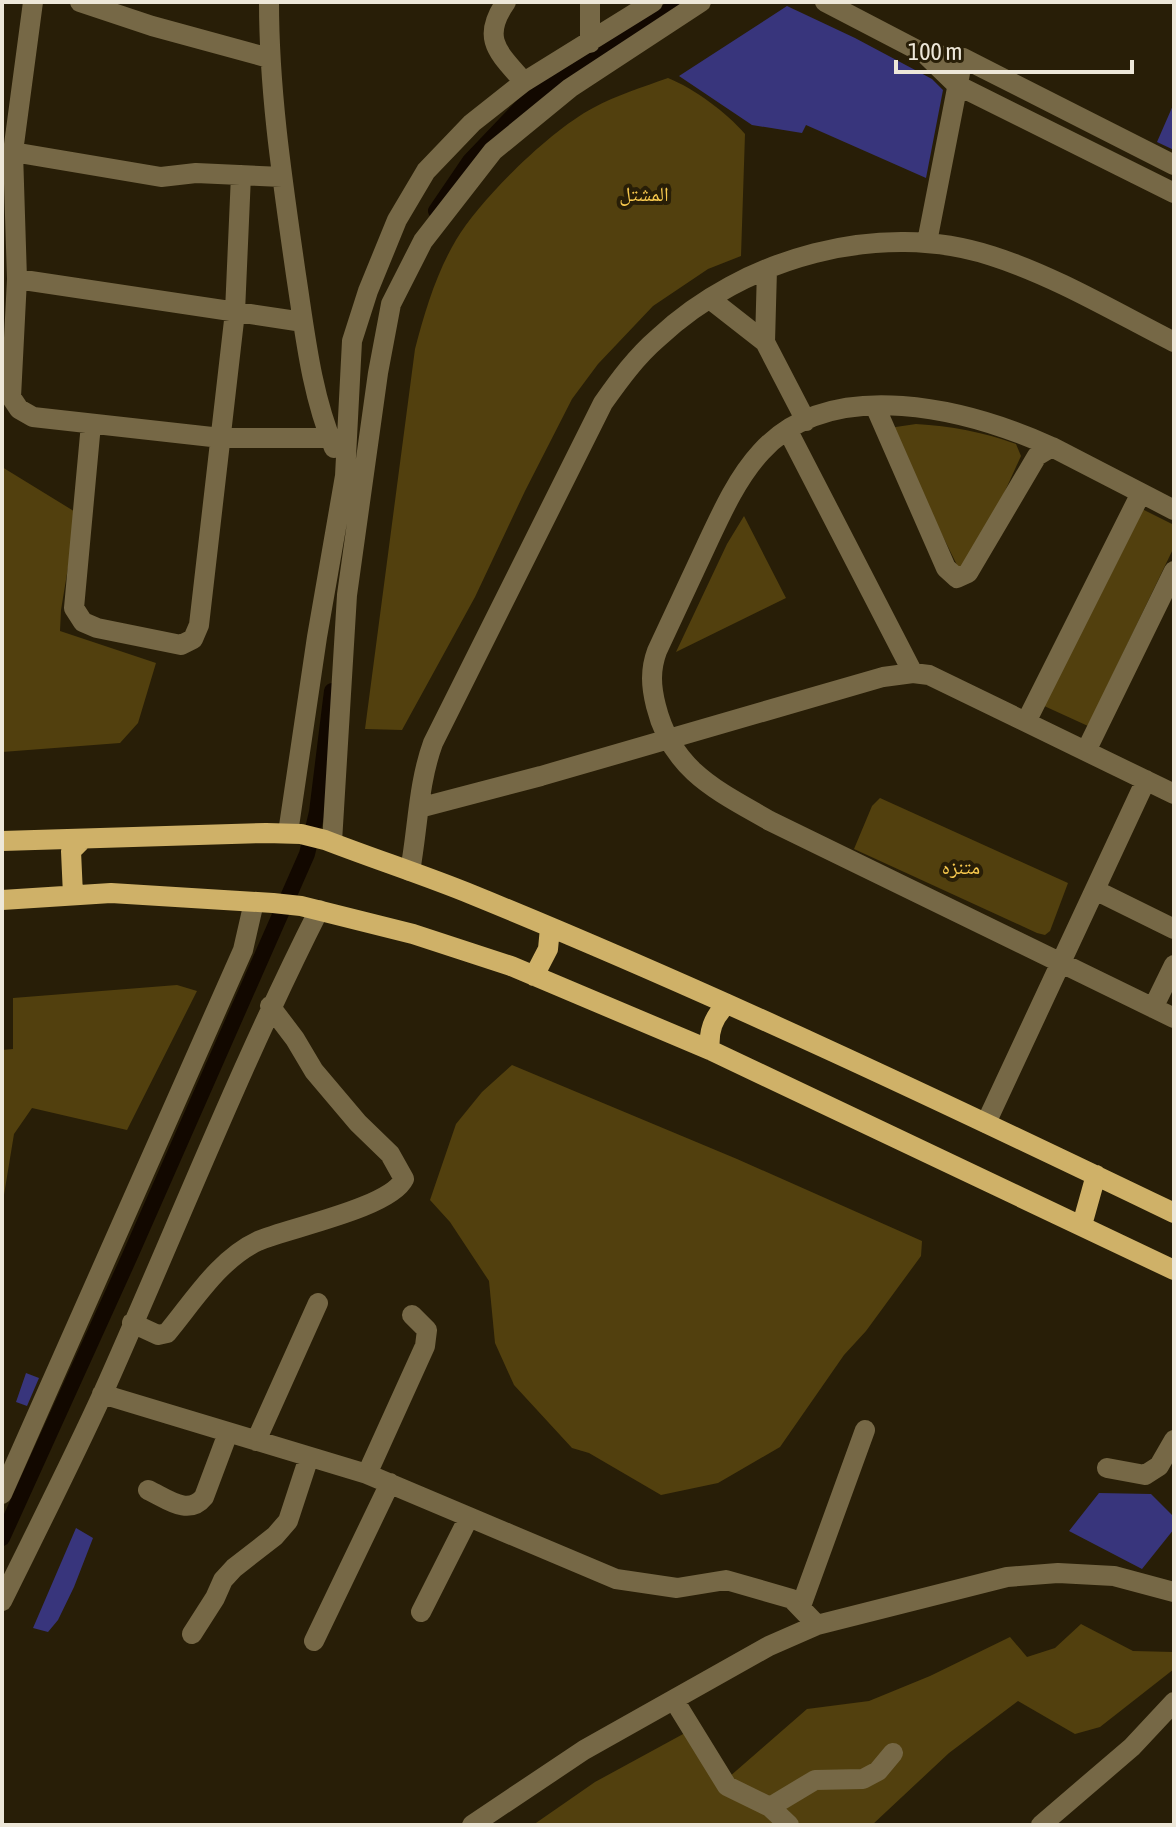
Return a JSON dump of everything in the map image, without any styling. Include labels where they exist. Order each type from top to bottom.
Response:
[{"type":"main road","points":[[2,841],[295,834],[329,841],[550,928],[727,1004],[1174,1213]]},
{"type":"main road","points":[[73,895],[71,851],[83,839]]},
{"type":"main road","points":[[2,900],[111,893],[264,903],[310,908],[413,934],[534,976],[710,1050],[1174,1270]]},
{"type":"main road","points":[[534,976],[548,949],[550,928]]},
{"type":"main road","points":[[710,1050],[710,1030],[727,1004]]},
{"type":"main road","points":[[1082,1225],[1096,1175]]},
{"type":"street","points":[[33,2],[10,110],[17,279],[11,397],[19,409],[33,417],[221,438],[330,438]]},
{"type":"street","points":[[80,2],[152,26],[269,58]]},
{"type":"street","points":[[269,2],[269,58],[303,322],[312,378],[345,476]]},
{"type":"street","points":[[506,2],[492,26],[494,42],[501,56],[524,82]]},
{"type":"street","points":[[590,2],[590,43]]},
{"type":"street","points":[[295,834],[317,637],[345,476],[352,341],[368,291],[397,220],[426,171],[472,123],[524,82],[653,2]]},
{"type":"street","points":[[329,841],[347,595],[378,373],[391,304],[423,241],[493,151],[570,88],[701,2]]},
{"type":"street","points":[[825,2],[925,54],[957,85],[1174,193]]},
{"type":"street","points":[[925,54],[963,58],[1174,165]]},
{"type":"street","points":[[927,242],[963,58]]},
{"type":"street","points":[[13,152],[161,177],[196,173],[282,177]]},
{"type":"street","points":[[91,424],[74,608],[83,622],[97,628],[181,645],[193,639],[199,625],[235,312],[241,175]]},
{"type":"street","points":[[410,871],[423,770],[433,743],[603,403],[629,367],[659,336],[710,299],[767,269],[805,257],[858,245],[927,242],[990,255],[1024,267],[1174,342]]},
{"type":"street","points":[[767,269],[765,342],[797,426],[913,673]]},
{"type":"street","points":[[17,279],[303,322]]},
{"type":"street","points":[[710,299],[765,342]]},
{"type":"street","points":[[1174,510],[1052,447],[986,421],[901,404],[840,409],[797,426],[762,450],[740,480],[657,651],[651,686],[658,716],[669,739],[678,756],[697,777],[770,821],[1174,1018]]},
{"type":"street","points":[[875,406],[946,568],[957,578],[968,573],[1037,456],[1052,447]]},
{"type":"street","points":[[1026,722],[1141,493]]},
{"type":"street","points":[[1086,751],[1174,571]]},
{"type":"street","points":[[419,808],[883,677],[913,673],[929,675],[1174,794]]},
{"type":"street","points":[[986,1123],[1146,780]]},
{"type":"street","points":[[1095,890],[1174,929]]},
{"type":"street","points":[[2,1494],[264,903]]},
{"type":"street","points":[[2,1601],[102,1394],[310,908]]},
{"type":"street","points":[[1153,1008],[1174,965]]},
{"type":"street","points":[[132,1323],[158,1335],[167,1333],[234,1256],[257,1242],[355,1210],[400,1187],[404,1179],[390,1154],[358,1123],[314,1071],[270,1006]]},
{"type":"street","points":[[256,1441],[318,1303]]},
{"type":"street","points":[[367,1474],[425,1346],[427,1330],[412,1315]]},
{"type":"street","points":[[102,1394],[367,1474],[616,1579],[677,1588],[726,1580],[782,1596],[801,1606],[817,1625]]},
{"type":"street","points":[[801,1606],[865,1430]]},
{"type":"street","points":[[148,1490],[187,1508],[197,1506],[204,1497],[228,1433]]},
{"type":"street","points":[[1107,1468],[1145,1475],[1159,1466],[1174,1440]]},
{"type":"street","points":[[192,1634],[223,1580],[288,1521],[309,1457]]},
{"type":"street","points":[[314,1641],[390,1483]]},
{"type":"street","points":[[421,1612],[469,1517]]},
{"type":"street","points":[[472,1825],[584,1750],[769,1646],[817,1625],[1007,1577],[1058,1573],[1114,1576],[1174,1592]]},
{"type":"street","points":[[674,1700],[727,1786],[770,1807],[789,1825]]},
{"type":"street","points":[[1041,1825],[1132,1747],[1174,1702]]},
{"type":"street","points":[[770,1807],[815,1780],[863,1779],[878,1771],[893,1753]]},
{"type":"green space","name":"المشتل","points":[[668,78],[710,102],[745,134],[741,256],[708,269],[653,306],[598,364],[572,399],[475,597],[402,730],[365,729],[415,349],[443,266],[456,240],[482,205],[518,166],[557,132],[602,103]]},
{"type":"green space","points":[[916,424],[967,430],[1004,440],[1016,444],[1021,456],[974,559],[959,569],[889,428]]},
{"type":"green space","points":[[2,467],[77,513],[60,631],[156,663],[138,723],[120,743],[2,752]]},
{"type":"green space","points":[[1138,507],[1174,525],[1174,547],[1088,726],[1042,705]]},
{"type":"green space","points":[[744,516],[786,598],[676,652],[727,544]]},
{"type":"green space","name":"متنزه","points":[[880,798],[1068,883],[1050,931],[1045,935],[1037,933],[854,849],[872,806]]},
{"type":"green space","points":[[177,985],[197,991],[127,1130],[32,1108],[14,1134],[2,1207],[2,1050],[13,1049],[13,998]]},
{"type":"green space","points":[[512,1065],[922,1241],[921,1256],[866,1331],[844,1355],[780,1447],[718,1483],[661,1495],[589,1453],[572,1448],[514,1385],[495,1343],[489,1281],[450,1222],[430,1200],[456,1124],[482,1092]]},
{"type":"green space","points":[[1081,1624],[1133,1651],[1174,1652],[1174,1669],[1100,1727],[1075,1734],[1018,1701],[949,1753],[872,1825],[533,1825],[595,1782],[685,1733],[729,1777],[807,1709],[869,1701],[930,1676],[1010,1637],[1027,1657],[1055,1648]]},
{"type":"building","points":[[787,6],[932,79],[943,90],[926,178],[806,125],[802,133],[752,125],[679,76]]},
{"type":"building","points":[[1174,103],[1174,150],[1157,142]]},
{"type":"building","points":[[26,1373],[39,1378],[27,1406],[16,1402]]},
{"type":"building","points":[[1099,1493],[1151,1494],[1174,1517],[1174,1529],[1142,1569],[1069,1531]]},
{"type":"building","points":[[76,1528],[93,1538],[74,1587],[58,1620],[48,1632],[33,1628]]},
{"type":"waterway","points":[[436,211],[470,161],[530,98],[683,2]]},
{"type":"waterway","points":[[2,1538],[307,854],[317,812],[332,691]]}]
